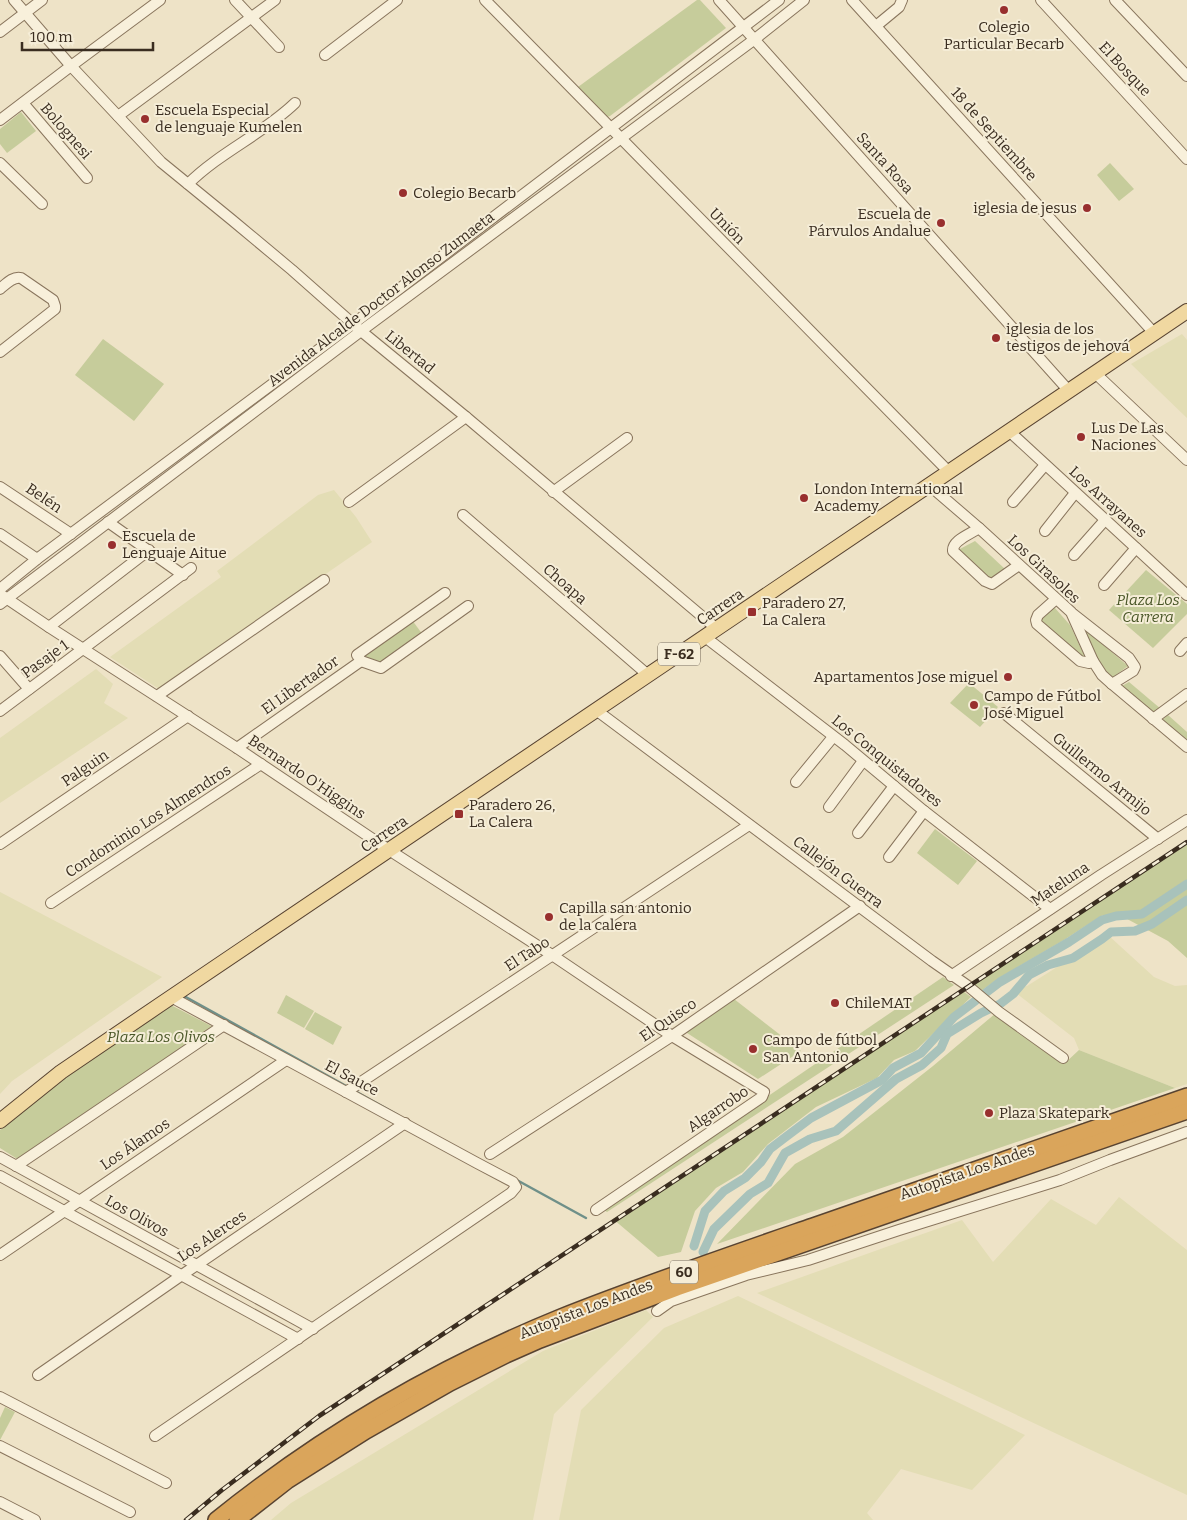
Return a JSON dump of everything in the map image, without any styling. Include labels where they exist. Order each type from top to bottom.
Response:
[{"type":"highway","name":"Autopista Los Andes","points":[[216,1520],[287,1466],[377,1409],[446,1371],[520,1335],[583,1308],[713,1261],[1187,1096]]},
{"type":"highway","name":"Autopista Los Andes","points":[[237,1520],[288,1482],[366,1431],[450,1383],[540,1340],[677,1288],[1187,1111]]},
{"type":"main road","name":"Carrera","points":[[171,997],[1187,311]]},
{"type":"main road","name":"F-62","points":[[0,1120],[62,1072],[171,997]]},
{"type":"street","name":"Libertad","points":[[14,0],[71,66],[162,162],[717,629]]},
{"type":"street","points":[[0,32],[42,0]]},
{"type":"street","points":[[0,120],[160,0]]},
{"type":"street","points":[[235,0],[279,46]]},
{"type":"street","points":[[118,116],[275,0]]},
{"type":"street","points":[[325,55],[397,0]]},
{"type":"street","name":"Unión","points":[[485,0],[949,472]]},
{"type":"street","name":"Santa Rosa","points":[[719,0],[1069,391]]},
{"type":"street","name":"Avenida Alcalde Doctor Alonso Zumaeta","points":[[0,589],[37,559],[353,324],[779,0]]},
{"type":"street","name":"Avenida Alcalde Doctor Alonso Zumaeta","points":[[2,599],[755,39],[804,0]]},
{"type":"street","name":"18 de Septiembre","points":[[852,0],[1154,333]]},
{"type":"street","points":[[876,26],[899,7],[902,0]]},
{"type":"street","name":"El Bosque","points":[[1041,0],[1187,159]]},
{"type":"street","points":[[1115,0],[1187,76]]},
{"type":"street","name":"Bolognesi","points":[[23,103],[87,178]]},
{"type":"street","points":[[188,184],[202,170],[296,103]]},
{"type":"street","points":[[0,163],[42,204]]},
{"type":"street","points":[[0,289],[17,277],[25,280],[53,300],[56,306],[55,309],[0,352]]},
{"type":"street","points":[[1095,373],[1187,460]]},
{"type":"street","points":[[350,502],[466,416]]},
{"type":"street","name":"Los Arrayanes","points":[[1009,432],[1187,595]]},
{"type":"street","points":[[553,492],[627,438]]},
{"type":"street","points":[[1013,502],[1045,465]]},
{"type":"street","name":"Los Girasoles","points":[[929,485],[1071,612],[1093,661],[1102,675],[1187,747]]},
{"type":"street","name":"Belén","points":[[0,487],[71,534]]},
{"type":"street","points":[[1044,530],[1075,493]]},
{"type":"street","name":"Choapa","points":[[463,515],[648,675]]},
{"type":"street","points":[[1074,555],[1106,520]]},
{"type":"street","points":[[108,522],[183,575]]},
{"type":"street","points":[[979,528],[955,543],[953,552],[985,582],[992,584],[1019,565]]},
{"type":"street","points":[[0,534],[37,559]]},
{"type":"street","points":[[1104,584],[1136,548]]},
{"type":"street","points":[[49,627],[149,550]]},
{"type":"street","name":"Pasaje 1","points":[[0,711],[191,568]]},
{"type":"street","points":[[157,696],[324,580]]},
{"type":"street","name":"El Libertador","points":[[237,748],[360,661],[358,655],[445,593]]},
{"type":"street","name":"Bernardo O'Higgins","points":[[2,599],[188,716],[672,1036]]},
{"type":"street","points":[[1056,599],[1038,615],[1036,620],[1038,624],[1080,661],[1089,663],[1093,661]]},
{"type":"street","points":[[360,661],[381,668],[468,606]]},
{"type":"street","points":[[1071,612],[1132,662],[1133,671],[1112,684]]},
{"type":"street","name":"Los Conquistadores","points":[[705,637],[1050,909]]},
{"type":"street","points":[[1180,651],[1187,643]]},
{"type":"street","points":[[0,656],[29,689]]},
{"type":"street","points":[[1153,719],[1187,694]]},
{"type":"street","name":"Callejón Guerra","points":[[596,710],[1063,1058]]},
{"type":"street","name":"Guillermo Armijo","points":[[1004,713],[1158,839]]},
{"type":"street","name":"Palguin","points":[[0,844],[188,716]]},
{"type":"street","points":[[796,782],[832,737]]},
{"type":"street","points":[[829,807],[864,761]]},
{"type":"street","name":"Condominio Los Almendros","points":[[51,903],[261,764]]},
{"type":"street","points":[[858,833],[894,786]]},
{"type":"street","points":[[888,857],[924,811]]},
{"type":"street","name":"Mateluna","points":[[951,976],[1187,820]]},
{"type":"street","name":"El Tabo","points":[[346,1092],[749,825]]},
{"type":"street","name":"El Quisco","points":[[490,1154],[672,1036],[860,906]]},
{"type":"street","name":"El Sauce","points":[[171,997],[513,1182],[516,1186],[511,1193],[313,1329]]},
{"type":"street","points":[[16,1166],[224,1025]]},
{"type":"street","name":"Algarrobo","points":[[596,1210],[764,1094],[763,1091],[672,1036]]},
{"type":"street","name":"Los Álamos","points":[[0,1254],[286,1060]]},
{"type":"street","name":"Los Alerces","points":[[38,1375],[405,1123]]},
{"type":"street","points":[[657,1311],[670,1301],[746,1275],[831,1253],[1060,1180],[1187,1132]]},
{"type":"street","name":"Los Olivos","points":[[0,1157],[313,1329]]},
{"type":"street","name":"Los Olivos","points":[[0,1176],[298,1339]]},
{"type":"street","points":[[156,1436],[313,1329]]},
{"type":"street","points":[[2,1401],[166,1482]]},
{"type":"street","points":[[0,1446],[130,1512]]},
{"type":"street","points":[[0,1502],[35,1520]]},
{"type":"shaded area","points":[[1182,334],[1187,340],[1187,418],[1131,364]]},
{"type":"shaded area","points":[[334,490],[356,517],[372,542],[159,689],[110,657],[221,577],[217,571],[318,495]]},
{"type":"shaded area","points":[[96,669],[113,684],[104,703],[128,718],[0,803],[0,738]]},
{"type":"shaded area","points":[[0,892],[162,977],[12,1081],[0,1094]]},
{"type":"shaded area","points":[[1108,935],[1154,977],[1175,986],[1187,985],[1187,1084],[1175,1088],[1079,1050],[1074,1038],[1012,990],[1027,986]]},
{"type":"shaded area","points":[[1119,1197],[1187,1250],[1187,1495],[757,1293],[962,1220],[993,1262],[1051,1199],[1096,1225]]},
{"type":"shaded area","points":[[738,1296],[1025,1435],[972,1490],[901,1469],[867,1513],[873,1520],[559,1520],[581,1410],[664,1328]]},
{"type":"shaded area","points":[[646,1310],[653,1317],[554,1414],[533,1520],[271,1520],[291,1503],[543,1351]]},
{"type":"green space","points":[[697,0],[700,0],[726,28],[610,116],[604,116],[578,87]]},
{"type":"green space","points":[[21,112],[36,131],[7,153],[0,144],[0,129]]},
{"type":"green space","points":[[1110,163],[1134,189],[1119,201],[1097,175]]},
{"type":"green space","points":[[103,339],[164,384],[134,421],[75,375]]},
{"type":"green space","points":[[975,541],[1006,570],[990,581],[958,550]]},
{"type":"green space","name":"Plaza Los Carrera","points":[[1146,570],[1187,604],[1187,614],[1153,648],[1109,610]]},
{"type":"green space","points":[[1054,607],[1070,625],[1085,657],[1082,660],[1039,620]]},
{"type":"green space","points":[[412,620],[423,635],[381,665],[361,655]]},
{"type":"green space","points":[[1080,625],[1128,666],[1112,678],[1095,660]]},
{"type":"green space","points":[[1129,682],[1161,709],[1153,715],[1120,687]]},
{"type":"green space","name":"Campo de Fútbol José Miguel","points":[[969,683],[998,707],[980,727],[950,703]]},
{"type":"green space","points":[[1168,715],[1187,732],[1187,744],[1161,721]]},
{"type":"green space","points":[[935,829],[977,861],[958,885],[917,853]]},
{"type":"green space","points":[[1187,842],[1187,958],[1168,941],[1116,913],[1101,916],[981,991],[970,983]]},
{"type":"green space","points":[[943,977],[954,985],[607,1212],[602,1209]]},
{"type":"green space","points":[[963,991],[971,997],[915,1051],[894,1060],[877,1078],[816,1107],[768,1144],[743,1172],[716,1188],[695,1211],[681,1252],[658,1257],[613,1219]]},
{"type":"green space","points":[[286,995],[314,1011],[304,1028],[277,1013]]},
{"type":"green space","points":[[734,999],[801,1051],[758,1079],[684,1031]]},
{"type":"green space","name":"Plaza Los Olivos","points":[[169,1004],[215,1028],[19,1160],[0,1148],[0,1130],[72,1071]]},
{"type":"green space","points":[[315,1012],[342,1027],[333,1045],[305,1029]]},
{"type":"green space","name":"Plaza Skatepark","points":[[996,1013],[1064,1064],[1079,1050],[1175,1088],[717,1244],[795,1164],[843,1137],[933,1066]]},
{"type":"green space","points":[[5,1407],[15,1412],[0,1440],[0,1418]]},
{"type":"waterway","points":[[694,1246],[705,1211],[724,1191],[745,1178],[761,1162],[770,1149],[811,1118],[882,1080],[893,1068],[921,1053],[954,1017],[1000,982],[1069,942],[1102,920],[1116,916],[1142,914],[1187,884]]},
{"type":"waterway","points":[[703,1252],[714,1229],[750,1194],[768,1183],[785,1153],[810,1139],[836,1131],[896,1079],[922,1065],[941,1048],[947,1034],[981,1013],[1000,1004],[1013,994],[1029,975],[1048,965],[1073,958],[1111,932],[1135,931],[1152,924],[1187,900]]},
{"type":"waterway","points":[[184,996],[348,1087]]},
{"type":"waterway","points":[[355,1091],[398,1115]]},
{"type":"waterway","points":[[515,1179],[586,1218]]},
{"type":"railway","points":[[186,1520],[319,1416],[1187,842]]},
{"type":"place","name":"Colegio Particular Becarb","points":[[1004,10]]},
{"type":"place","name":"Escuela Especial de lenguaje Kumelen","points":[[145,119]]},
{"type":"place","name":"Colegio Becarb","points":[[403,193]]},
{"type":"place","name":"iglesia de jesus","points":[[1087,208]]},
{"type":"place","name":"Escuela de Párvulos Andalue","points":[[941,223]]},
{"type":"place","name":"iglesia de los testigos de jehová","points":[[996,338]]},
{"type":"place","name":"Lus De Las Naciones","points":[[1081,437]]},
{"type":"place","name":"London International Academy","points":[[804,498]]},
{"type":"place","name":"Escuela de Lenguaje Aitue","points":[[112,545]]},
{"type":"place","name":"Paradero 27, La Calera","points":[[752,612]]},
{"type":"place","name":"Apartamentos Jose miguel","points":[[1008,677]]},
{"type":"place","name":"Campo de Fútbol José Miguel","points":[[974,705]]},
{"type":"place","name":"Paradero 26, La Calera","points":[[459,814]]},
{"type":"place","name":"Capilla san antonio de la calera","points":[[549,917]]},
{"type":"place","name":"ChileMAT","points":[[835,1003]]},
{"type":"place","name":"Campo de fútbol San Antonio","points":[[753,1049]]},
{"type":"place","name":"Plaza Skatepark","points":[[989,1113]]}]
